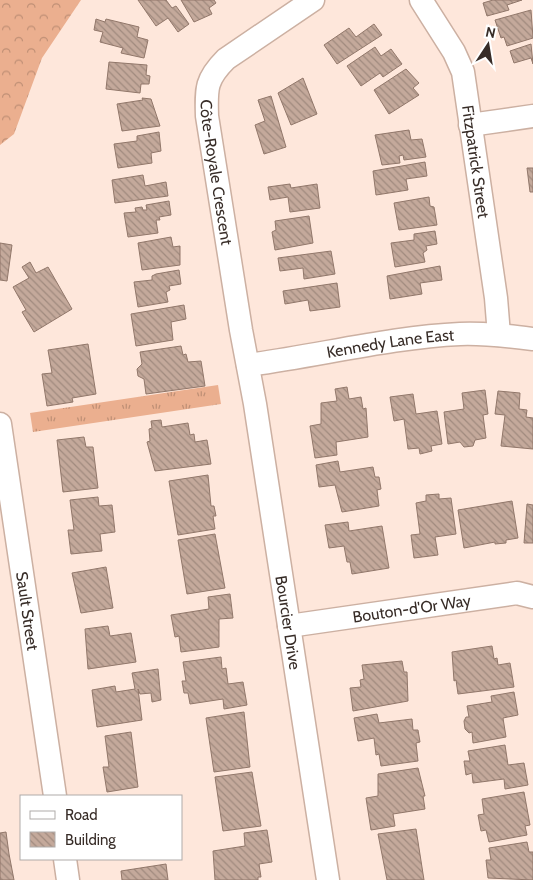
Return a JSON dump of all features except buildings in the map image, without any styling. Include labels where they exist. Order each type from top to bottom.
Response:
[{"type":"street","name":"Côte-Royale Crescent","points":[[248,365],[207,116],[206,92],[214,72],[226,59],[313,0]]},
{"type":"street","name":"Fitzpatrick Street","points":[[421,0],[460,63],[496,298],[499,335]]},
{"type":"street","points":[[470,125],[533,116]]},
{"type":"street","name":"Kennedy Lane East","points":[[248,365],[429,337],[461,334],[499,335],[533,339]]},
{"type":"street","name":"Bourcier Drive","points":[[248,365],[328,880]]},
{"type":"street","name":"Sault Street","points":[[0,424],[56,795]]},
{"type":"street","name":"Bouton-d'Or Way","points":[[289,626],[517,592],[533,597]]},
{"type":"street","points":[[65,860],[68,880]]},
{"type":"green space","points":[[0,0],[81,0],[42,58],[14,134],[0,145]]},
{"type":"green space","points":[[218,385],[221,404],[33,432],[30,413]]}]
